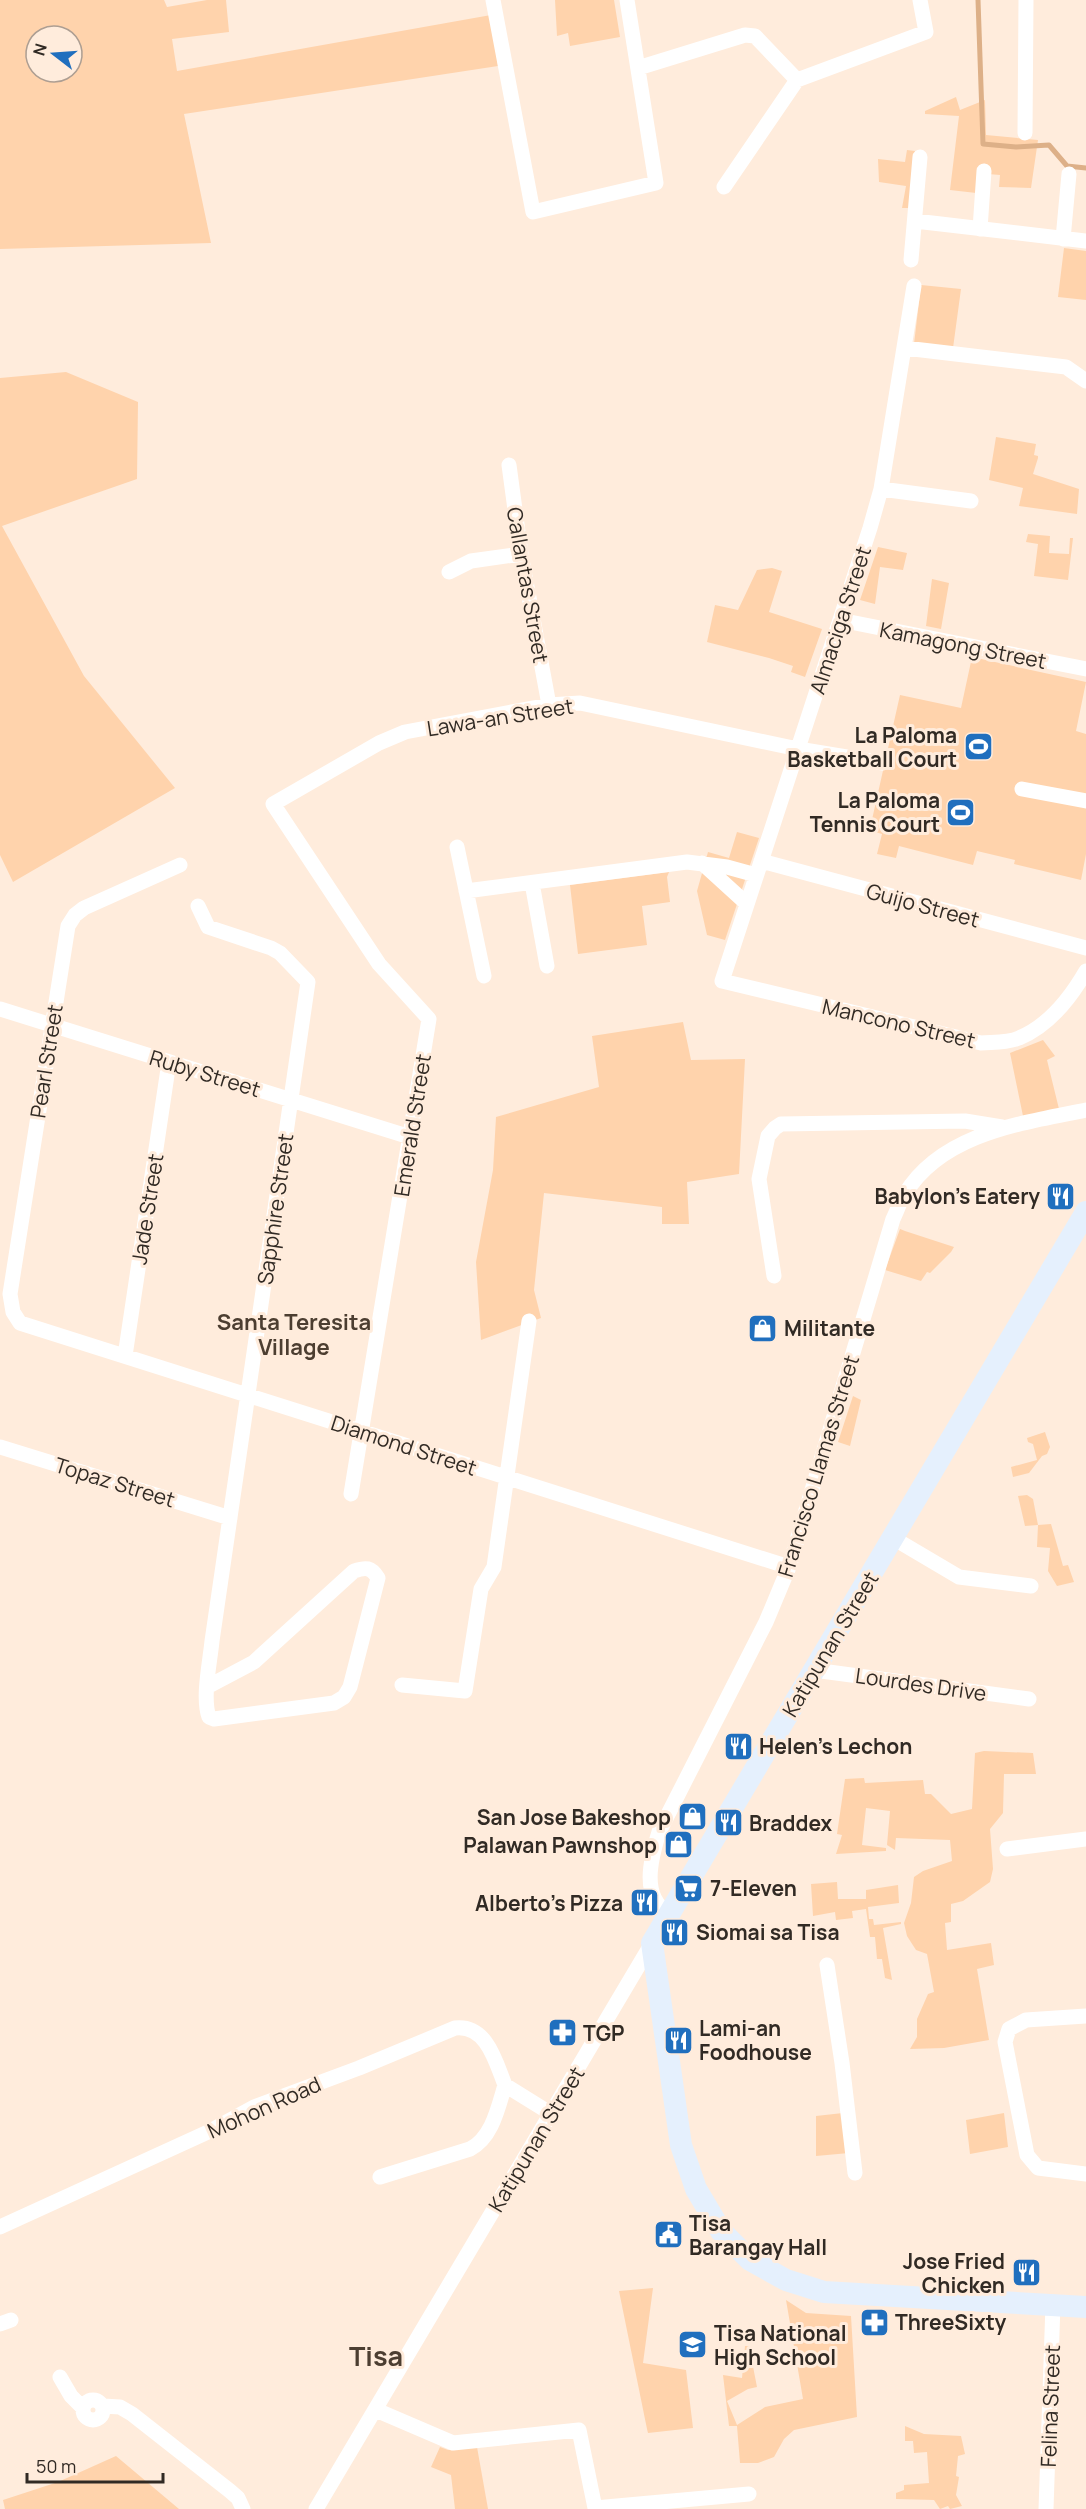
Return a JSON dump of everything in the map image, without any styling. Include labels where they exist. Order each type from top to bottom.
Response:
[{"type":"main road","name":"Katipunan Street","points":[[652,1943],[1086,1212]]},
{"type":"main road","points":[[652,1943],[681,2145],[696,2189],[715,2221],[721,2231],[750,2260],[786,2280],[824,2292],[1086,2307]]},
{"type":"street","points":[[493,0],[532,212],[656,183],[627,0]]},
{"type":"street","points":[[724,187],[797,80],[926,32],[920,0]]},
{"type":"street","points":[[1025,133],[1026,0]]},
{"type":"street","points":[[638,68],[745,35],[755,36],[797,80]]},
{"type":"street","points":[[911,260],[920,157]]},
{"type":"street","points":[[980,229],[984,171]]},
{"type":"street","points":[[1063,239],[1069,174]]},
{"type":"street","points":[[915,221],[1086,241]]},
{"type":"street","name":"Almaciga Street","points":[[722,981],[881,489],[914,286]]},
{"type":"street","points":[[905,348],[1066,367],[1086,381]]},
{"type":"street","name":"Callantas Street","points":[[509,465],[521,554],[549,705]]},
{"type":"street","points":[[881,489],[971,501]]},
{"type":"street","points":[[449,572],[471,561],[521,554]]},
{"type":"street","name":"Kamagong Street","points":[[840,621],[1086,669]]},
{"type":"street","name":"Lawa-an Street","points":[[273,804],[379,743],[405,732],[549,705],[580,703],[798,749],[883,763]]},
{"type":"street","points":[[1022,789],[1086,801]]},
{"type":"street","name":"Emerald Street","points":[[273,804],[379,964],[429,1019],[351,1494]]},
{"type":"street","points":[[457,847],[484,976]]},
{"type":"street","name":"Guijo Street","points":[[466,891],[687,862],[759,868],[1086,948]]},
{"type":"street","points":[[702,863],[747,904]]},
{"type":"street","name":"Pearl Street","points":[[20,1323],[13,1312],[7,1266],[68,926],[75,915],[84,908],[180,865]]},
{"type":"street","points":[[532,883],[547,966]]},
{"type":"street","name":"Sapphire Street","points":[[198,906],[208,927],[271,948],[280,953],[308,982],[207,1687],[206,1710],[209,1717],[214,1719],[334,1703],[344,1697],[350,1687],[378,1578],[373,1569],[365,1567],[354,1571],[254,1662],[207,1687]]},
{"type":"street","name":"Mancono Street","points":[[722,981],[981,1043],[1020,1038],[1055,1013],[1086,971]]},
{"type":"street","name":"Ruby Street","points":[[0,1009],[410,1137]]},
{"type":"street","name":"Jade Street","points":[[124,1356],[169,1062]]},
{"type":"street","name":"Francisco Llamas Street","points":[[669,1913],[660,1908],[650,1890],[652,1862],[659,1832],[766,1622],[789,1567],[890,1230],[905,1193],[922,1173],[946,1152],[1002,1127],[1086,1110]]},
{"type":"street","points":[[774,1276],[759,1179],[768,1136],[781,1124],[965,1121],[1002,1127]]},
{"type":"street","points":[[402,1684],[465,1691],[480,1589],[494,1567],[529,1321]]},
{"type":"street","name":"Diamond Street","points":[[20,1323],[789,1567]]},
{"type":"street","name":"Topaz Street","points":[[0,1447],[230,1518]]},
{"type":"street","points":[[893,1538],[959,1577],[1031,1586]]},
{"type":"street","name":"Lourdes Drive","points":[[814,1670],[1029,1699]]},
{"type":"street","points":[[1007,1849],[1086,1839]]},
{"type":"street","name":"Katipunan Street","points":[[316,2509],[652,1943]]},
{"type":"street","points":[[827,1965],[855,2173]]},
{"type":"street","points":[[1086,2016],[1026,2020],[1009,2029],[1005,2042],[1027,2156],[1038,2168],[1086,2174]]},
{"type":"street","name":"Mohon Road","points":[[0,2227],[208,2132],[254,2107],[359,2068],[455,2028],[463,2027],[477,2033],[491,2049],[505,2085]]},
{"type":"street","points":[[380,2177],[479,2145],[495,2117],[505,2085],[550,2114]]},
{"type":"street","name":"Felina Street","points":[[1046,2509],[1053,2304]]},
{"type":"street","points":[[60,2377],[71,2396],[83,2408],[86,2417],[96,2419],[101,2417],[103,2406],[120,2407],[132,2414],[230,2491],[238,2498],[243,2509]]},
{"type":"street","points":[[376,2410],[453,2443],[579,2430],[595,2508],[750,2494]]},
{"type":"shaded area","points":[[0,0],[164,0],[167,7],[207,0],[226,0],[229,32],[172,39],[177,71],[491,15],[498,66],[184,114],[211,243],[0,249]]},
{"type":"shaded area","points":[[555,0],[614,0],[620,37],[570,46],[568,33],[557,36]]},
{"type":"shaded area","points":[[956,97],[960,110],[985,100],[986,135],[1038,140],[1031,188],[999,187],[1000,175],[988,174],[985,194],[950,190],[959,116],[925,114],[925,111]]},
{"type":"shaded area","points":[[907,150],[915,151],[910,208],[902,208],[906,186],[879,182],[878,159],[905,162]]},
{"type":"shaded area","points":[[1064,248],[1086,251],[1086,300],[1058,297]]},
{"type":"shaded area","points":[[921,285],[961,289],[953,348],[914,344]]},
{"type":"shaded area","points":[[66,372],[138,402],[137,479],[2,526],[84,676],[175,788],[13,882],[0,855],[0,378]]},
{"type":"shaded area","points":[[996,437],[1036,444],[1034,455],[1038,458],[1033,474],[1079,489],[1077,514],[1019,506],[1023,488],[989,480]]},
{"type":"shaded area","points":[[1028,534],[1050,536],[1049,553],[1069,554],[1070,538],[1073,538],[1068,580],[1034,576],[1038,544],[1026,542]]},
{"type":"shaded area","points":[[878,547],[907,553],[903,570],[880,567],[875,604],[860,600]]},
{"type":"shaded area","points":[[772,568],[782,571],[769,612],[822,629],[805,677],[791,672],[793,666],[707,642],[715,605],[738,610],[757,570]]},
{"type":"shaded area","points":[[932,579],[949,583],[941,629],[926,626]]},
{"type":"shaded area","points":[[972,657],[1086,682],[1076,731],[1086,734],[1086,854],[1081,880],[1014,864],[1015,860],[977,851],[973,865],[899,846],[896,858],[877,854],[882,834],[849,824],[850,819],[871,824],[900,695],[961,708]]},
{"type":"shaded area","points":[[737,832],[759,838],[725,940],[707,935],[697,891],[708,852],[729,858]]},
{"type":"shaded area","points":[[669,872],[667,877],[670,902],[642,906],[647,945],[578,954],[570,885]]},
{"type":"shaded area","points":[[683,1022],[691,1060],[745,1059],[739,1174],[687,1182],[689,1224],[662,1224],[662,1207],[544,1193],[534,1290],[541,1318],[481,1340],[476,1262],[493,1170],[496,1117],[599,1087],[592,1036]]},
{"type":"shaded area","points":[[1043,1040],[1055,1056],[1047,1060],[1059,1109],[1023,1116],[1010,1053]]},
{"type":"shaded area","points":[[900,1229],[954,1247],[930,1273],[927,1272],[921,1281],[885,1270]]},
{"type":"shaded area","points":[[853,1396],[861,1400],[850,1446],[838,1442]]},
{"type":"shaded area","points":[[1045,1432],[1050,1447],[1047,1454],[1042,1456],[1029,1473],[1013,1477],[1011,1467],[1037,1460],[1033,1444],[1028,1442],[1027,1438]]},
{"type":"shaded area","points":[[1027,1495],[1033,1499],[1038,1525],[1025,1526],[1018,1496]]},
{"type":"shaded area","points":[[1051,1524],[1063,1566],[1068,1565],[1074,1582],[1057,1586],[1048,1571],[1050,1548],[1037,1547],[1038,1525]]},
{"type":"shaded area","points":[[984,1751],[1033,1753],[1036,1774],[1004,1774],[1003,1813],[990,1829],[993,1869],[990,1882],[963,1901],[951,1904],[951,1922],[945,1923],[947,1950],[991,1943],[994,1965],[977,1969],[989,2040],[944,2048],[910,2049],[917,2037],[917,2019],[928,1994],[934,1992],[927,1954],[916,1950],[907,1936],[904,1923],[911,1903],[914,1877],[923,1871],[952,1861],[950,1840],[896,1838],[895,1850],[887,1845],[890,1811],[866,1808],[862,1845],[886,1848],[886,1851],[836,1854],[842,1835],[837,1834],[845,1779],[864,1778],[865,1783],[923,1780],[925,1794],[931,1794],[951,1814],[972,1809],[975,1753]]},
{"type":"shaded area","points":[[837,1882],[838,1899],[866,1899],[866,1890],[898,1885],[899,1903],[868,1907],[869,1919],[873,1919],[874,1925],[901,1922],[901,1924],[883,1928],[892,1980],[885,1978],[882,1959],[877,1959],[875,1937],[870,1937],[866,1909],[852,1911],[853,1918],[836,1920],[835,1912],[813,1916],[811,1884]]},
{"type":"shaded area","points":[[843,2113],[849,2153],[816,2156],[816,2116]]},
{"type":"shaded area","points":[[1004,2113],[1008,2147],[970,2154],[966,2120]]},
{"type":"shaded area","points":[[653,2288],[643,2363],[686,2370],[693,2428],[648,2433],[619,2291]]},
{"type":"shaded area","points":[[786,2300],[806,2313],[851,2316],[857,2417],[794,2430],[784,2439],[774,2457],[758,2463],[740,2463],[737,2426],[729,2426],[723,2375],[742,2378],[745,2346],[749,2346],[757,2387],[748,2389],[727,2401],[737,2425],[765,2407],[803,2399]]},
{"type":"shaded area","points":[[905,2426],[924,2434],[961,2436],[965,2454],[958,2456],[956,2476],[959,2477],[956,2495],[962,2506],[950,2509],[948,2506],[940,2509],[934,2500],[896,2499],[896,2493],[904,2490],[904,2485],[929,2483],[927,2452],[914,2453],[913,2441],[905,2441]]},
{"type":"shaded area","points":[[440,2447],[448,2450],[477,2447],[488,2509],[455,2509],[451,2475],[431,2467]]},
{"type":"shaded area","points":[[116,2456],[179,2509],[5,2509],[3,2500],[58,2482]]},
{"type":"waterway","points":[[978,0],[983,144],[1016,147],[1049,145],[1067,166],[1086,168]]},
{"type":"place","name":"La Paloma Basketball Court","points":[[978,747]]},
{"type":"place","name":"La Paloma Tennis Court","points":[[961,812]]},
{"type":"place","name":"Babylon's Eatery","points":[[1061,1196]]},
{"type":"place","name":"Militante","points":[[763,1328]]},
{"type":"place","name":"Helen's Lechon","points":[[738,1746]]},
{"type":"place","name":"San Jose Bakeshop","points":[[692,1817]]},
{"type":"place","name":"Braddex","points":[[728,1823]]},
{"type":"place","name":"Palawan Pawnshop","points":[[678,1845]]},
{"type":"place","name":"7-Eleven","points":[[689,1888]]},
{"type":"place","name":"Alberto's Pizza","points":[[644,1903]]},
{"type":"place","name":"Siomai sa Tisa","points":[[675,1932]]},
{"type":"place","name":"TGP","points":[[562,2033]]},
{"type":"place","name":"Lami-an Foodhouse","points":[[678,2040]]},
{"type":"place","name":"Tisa Barangay Hall","points":[[668,2235]]},
{"type":"place","name":"Jose Fried Chicken","points":[[1026,2273]]},
{"type":"place","name":"ThreeSixty","points":[[874,2322]]},
{"type":"place","name":"Tisa National High School","points":[[693,2345]]},
{"type":"district","name":"Santa Teresita Village","points":[[294,1334]]},
{"type":"district","name":"Tisa","points":[[376,2355]]}]
